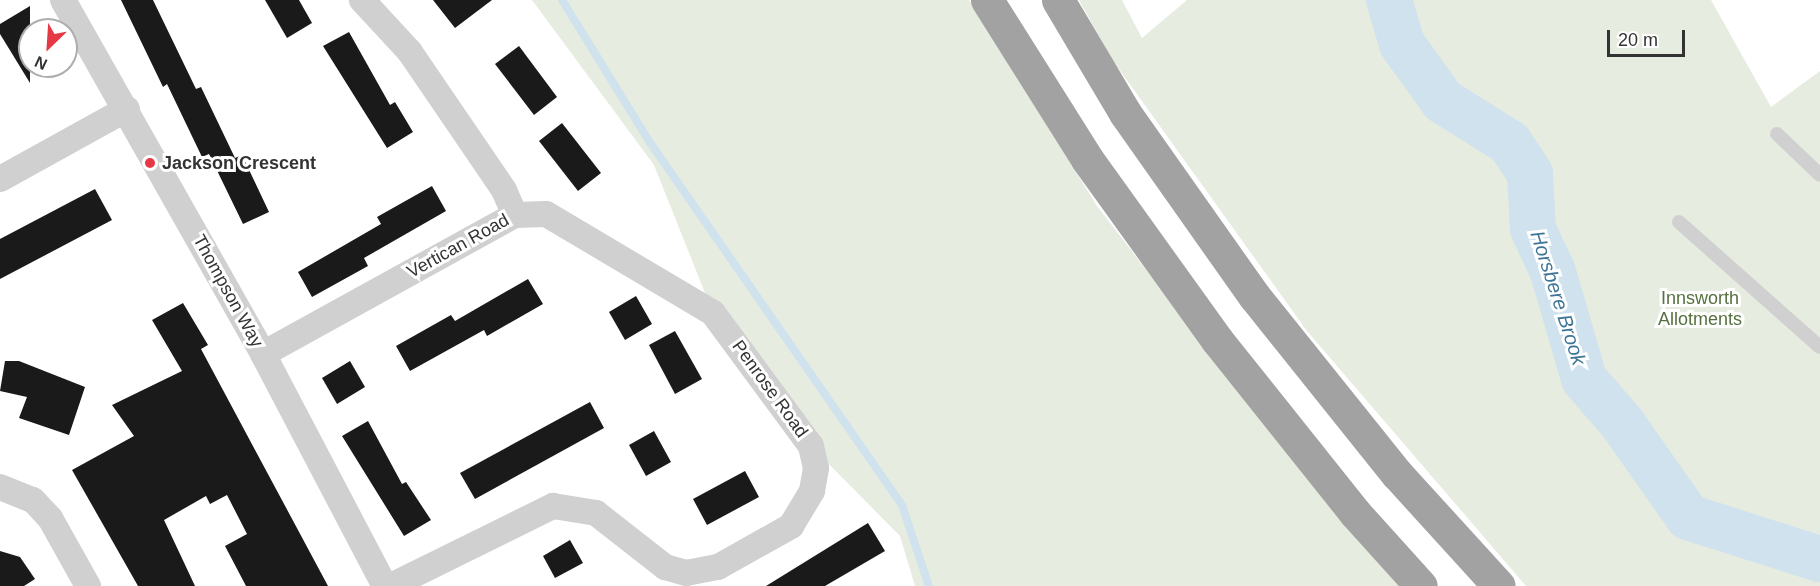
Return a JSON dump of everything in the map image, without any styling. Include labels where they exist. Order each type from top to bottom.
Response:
[{"type":"highway","points":[[987,0],[1087,159],[1217,340],[1355,513],[1421,586]]},
{"type":"highway","points":[[1058,0],[1125,113],[1255,297],[1397,474],[1499,586]]},
{"type":"street","name":"Thompson Way","points":[[63,0],[127,109],[263,354],[385,586]]},
{"type":"street","name":"Vertican Road","points":[[263,354],[515,215],[504,190],[410,52],[362,0]]},
{"type":"street","points":[[0,179],[127,109]]},
{"type":"street","name":"Penrose Road","points":[[391,586],[553,506],[596,513],[664,567],[686,573],[718,567],[791,526],[812,491],[816,468],[811,446],[713,313],[546,214],[515,215]]},
{"type":"street","points":[[0,487],[33,500],[50,518],[88,586]]},
{"type":"lane","points":[[1777,134],[1820,175]]},
{"type":"lane","points":[[1679,222],[1820,347]]},
{"type":"green space","points":[[532,0],[969,0],[1097,206],[1320,495],[1404,586],[915,586],[900,536],[811,446],[713,313],[654,165]]},
{"type":"green space","name":"Innsworth Allotments","points":[[1079,0],[1122,0],[1142,38],[1187,0],[1711,0],[1771,107],[1820,71],[1820,586],[1526,586],[1307,331],[1111,58]]},
{"type":"building","points":[[121,0],[153,0],[196,89],[201,87],[235,158],[242,155],[269,212],[243,224],[209,154],[202,157],[167,84],[163,87]]},
{"type":"building","points":[[265,0],[299,0],[312,23],[287,38]]},
{"type":"building","points":[[433,0],[492,0],[455,28]]},
{"type":"building","points":[[30,6],[30,18],[18,18],[18,63],[0,34],[0,24]]},
{"type":"building","points":[[349,32],[390,105],[395,102],[413,132],[387,148],[323,46]]},
{"type":"building","points":[[519,46],[557,97],[534,115],[495,64]]},
{"type":"building","points":[[562,123],[601,173],[578,191],[539,141]]},
{"type":"building","points":[[432,186],[446,211],[364,258],[368,266],[312,297],[298,272],[381,224],[377,217]]},
{"type":"building","points":[[95,189],[112,220],[0,279],[0,239]]},
{"type":"building","points":[[528,279],[543,304],[487,336],[484,330],[410,371],[396,346],[451,315],[455,321]]},
{"type":"building","points":[[636,296],[652,324],[625,340],[609,312]]},
{"type":"building","points":[[183,303],[208,345],[201,349],[328,586],[246,586],[225,546],[247,534],[227,495],[210,504],[206,496],[164,520],[195,586],[138,586],[72,470],[134,436],[112,405],[182,371],[152,320]]},
{"type":"building","points":[[675,331],[702,379],[675,394],[649,345]]},
{"type":"building","points":[[5,361],[19,361],[85,387],[69,435],[19,418],[27,397],[0,391]]},
{"type":"building","points":[[350,361],[365,387],[337,404],[322,378]]},
{"type":"building","points":[[590,402],[604,428],[475,499],[460,473]]},
{"type":"building","points":[[368,421],[402,484],[406,482],[431,520],[404,536],[342,436]]},
{"type":"building","points":[[654,431],[671,462],[646,476],[629,445]]},
{"type":"building","points":[[745,471],[759,497],[707,525],[693,499]]},
{"type":"building","points":[[868,523],[885,551],[825,586],[766,586]]},
{"type":"building","points":[[570,540],[583,563],[555,578],[543,556]]},
{"type":"building","points":[[0,551],[20,557],[35,579],[24,586],[0,586]]},
{"type":"waterway","points":[[562,0],[651,144],[902,505],[929,586]]},
{"type":"waterway","name":"Horsbere Brook","points":[[1389,0],[1402,44],[1443,101],[1510,143],[1530,174],[1533,229],[1553,272],[1584,379],[1622,423],[1688,517],[1820,559]]},
{"type":"place","name":"Jackson Crescent","points":[[150,163]]}]
